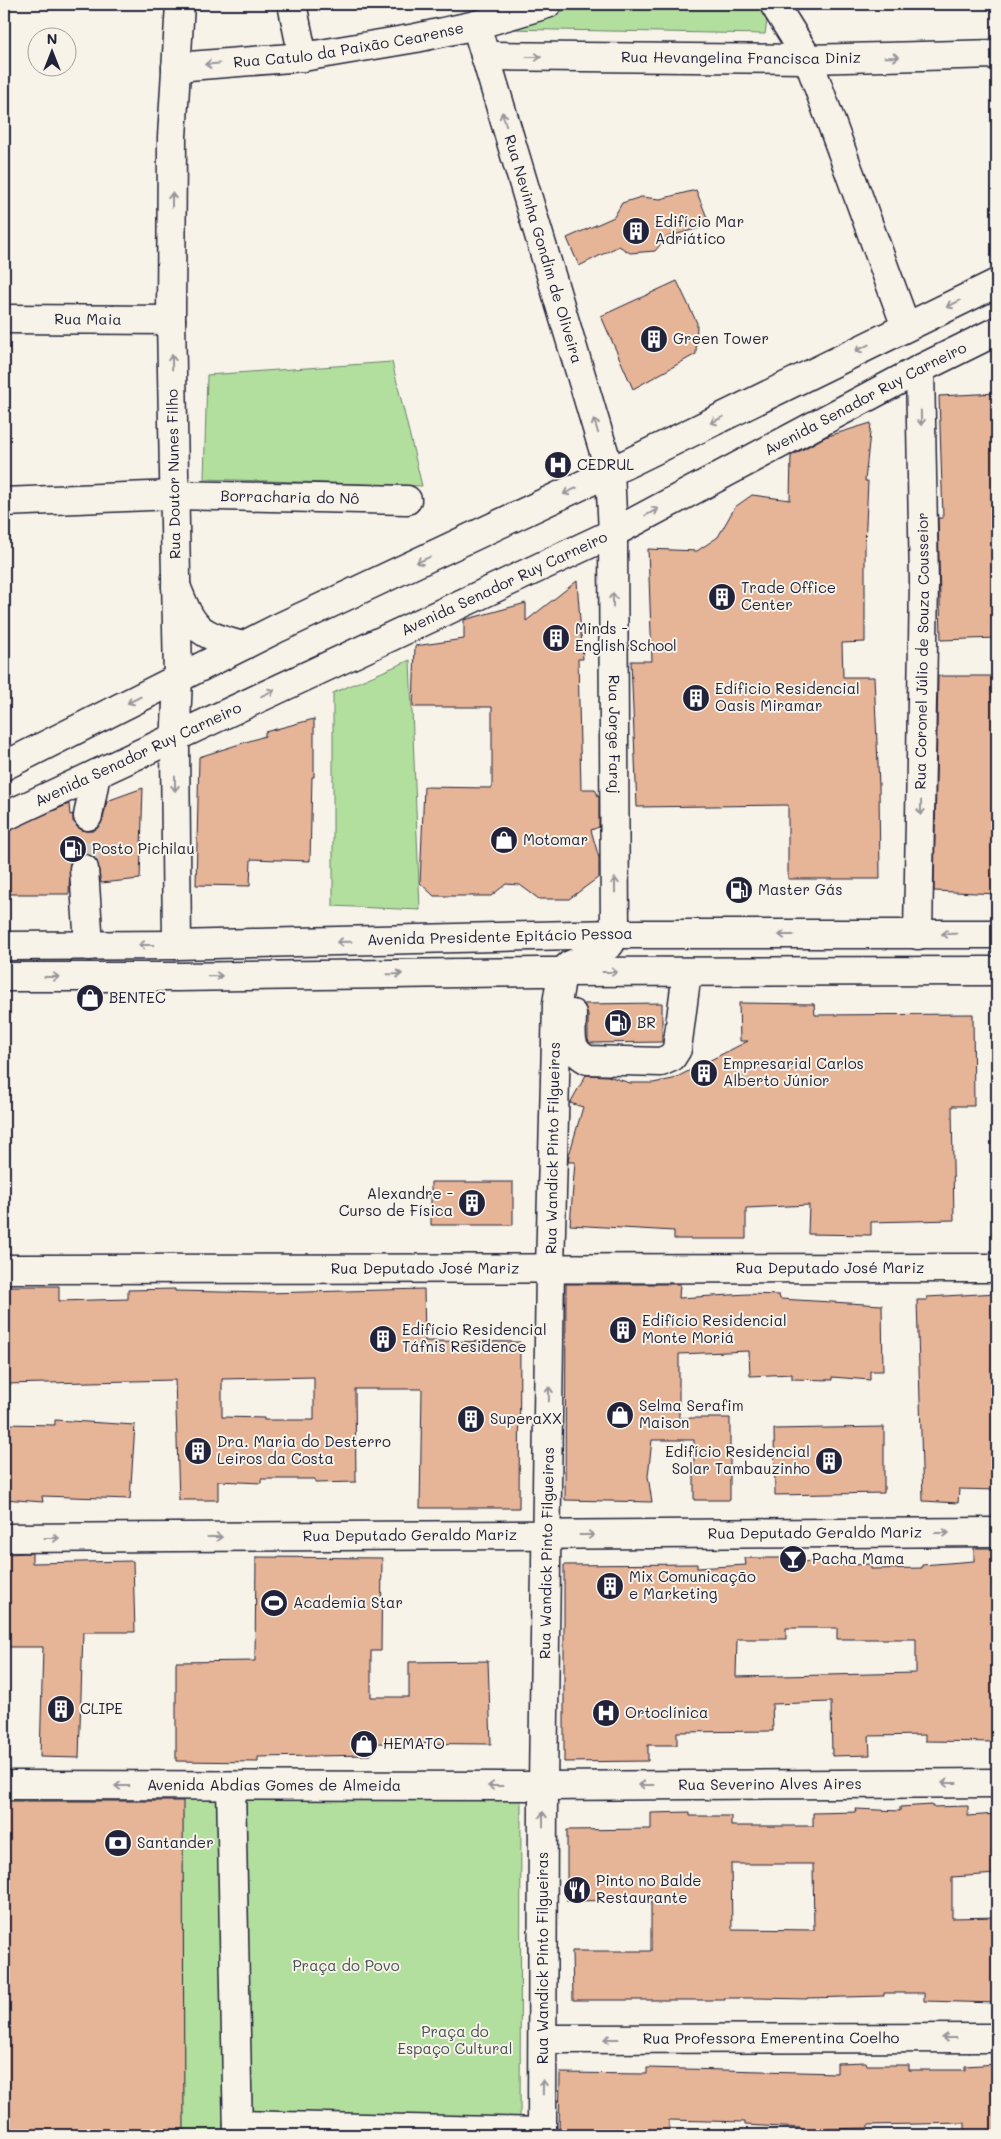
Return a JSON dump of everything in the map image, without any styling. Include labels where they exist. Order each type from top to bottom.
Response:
[{"type":"street","name":"Rua Doutor Nunes Filho","points":[[177,945],[176,736],[178,678],[171,320],[172,137],[180,4]]},
{"type":"street","points":[[292,4],[303,57]]},
{"type":"street","name":"Rua Catulo da Paixão Cearense","points":[[176,67],[303,57],[416,38],[476,25],[547,4]]},
{"type":"street","points":[[774,4],[808,59],[906,327]]},
{"type":"street","name":"Rua Nevinha Gondim de Oliveira","points":[[476,25],[610,472],[613,533]]},
{"type":"street","name":"Rua Hevangelina Francisca Diniz","points":[[485,56],[808,59],[997,54]]},
{"type":"street","points":[[4,766],[242,646],[610,472],[997,283]]},
{"type":"street","name":"Rua Maia","points":[[4,319],[171,320]]},
{"type":"street","name":"Avenida Senador Ruy Carneiro","points":[[4,817],[613,533],[920,369],[997,331]]},
{"type":"street","name":"Rua Coronel Júlio de Souza Cousseior","points":[[918,935],[924,583],[920,369]]},
{"type":"street","name":"Borracharia do Nô","points":[[4,502],[174,495],[407,500]]},
{"type":"street","name":"Rua Jorge Faraj","points":[[613,533],[615,934]]},
{"type":"street","points":[[176,586],[188,615],[201,631],[210,637],[242,646]]},
{"type":"street","points":[[88,816],[96,774]]},
{"type":"street","points":[[84,869],[89,946]]},
{"type":"street","points":[[558,972],[593,956],[610,944],[615,934]]},
{"type":"street","name":"Avenida Presidente Epitácio Pessoa","points":[[4,946],[177,945],[615,934],[997,934]]},
{"type":"street","points":[[539,937],[558,972],[572,1046],[578,1055],[588,1060],[661,1062],[672,1057],[677,1049],[687,972]]},
{"type":"street","points":[[4,976],[178,977],[558,972],[997,971]]},
{"type":"street","name":"Rua Wandick Pinto Filgueiras","points":[[542,2134],[550,1268],[558,972]]},
{"type":"street","name":"Rua Deputado José Mariz","points":[[4,1269],[997,1268]]},
{"type":"street","name":"Rua Deputado Geraldo Mariz","points":[[4,1538],[997,1532]]},
{"type":"street","name":"Rua Severino Alves Aires","points":[[544,1786],[997,1783]]},
{"type":"street","name":"Avenida Abdias Gomes de Almeida","points":[[4,1785],[544,1786]]},
{"type":"street","points":[[232,1786],[238,2130],[542,2134]]},
{"type":"street","name":"Rua Professora Emerentina Coelho","points":[[544,2039],[997,2038]]},
{"type":"green space","points":[[585,4],[759,4],[768,14],[765,34],[505,29]]},
{"type":"green space","points":[[392,362],[422,486],[204,479],[207,375]]},
{"type":"green space","points":[[410,660],[420,910],[333,906],[333,693]]},
{"type":"green space","name":"Praça do Povo","points":[[521,1796],[520,2135],[4,2135],[4,1798]]},
{"type":"building","name":"Edifício Mar Adriático","points":[[696,190],[710,225],[667,237],[655,251],[630,253],[619,246],[579,266],[567,238],[614,217],[622,203],[641,197],[660,199]]},
{"type":"building","name":"Green Tower","points":[[677,281],[697,323],[696,354],[633,389],[601,316]]},
{"type":"building","points":[[997,393],[997,638],[941,640],[938,518],[943,518],[939,396]]},
{"type":"building","points":[[871,423],[865,481],[868,481],[865,546],[865,642],[842,643],[843,677],[874,677],[879,786],[880,879],[788,879],[788,805],[637,807],[631,661],[652,661],[648,549],[697,551],[718,537],[735,507],[752,495],[790,500],[791,456],[825,437]]},
{"type":"building","points":[[577,581],[583,659],[578,659],[581,789],[595,789],[599,798],[599,827],[591,830],[599,858],[599,877],[569,899],[539,899],[520,885],[506,884],[491,896],[434,896],[420,883],[424,787],[492,788],[492,707],[413,707],[415,646],[464,639],[464,620],[526,603],[526,621]]},
{"type":"building","points":[[938,676],[997,676],[997,894],[934,891]]},
{"type":"building","points":[[314,719],[314,777],[312,777],[310,861],[251,859],[250,886],[196,885],[199,757],[265,736],[265,732]]},
{"type":"building","name":"Posto Pichilau","points":[[143,788],[140,879],[101,883],[97,861],[91,855],[83,854],[75,856],[70,863],[69,894],[7,894],[4,832],[69,804],[70,815],[73,814],[73,822],[77,827],[85,831],[93,831],[99,827],[103,819],[107,801]]},
{"type":"building","name":"BR","points":[[662,1003],[662,1042],[590,1043],[588,1040],[588,1014],[584,1004]]},
{"type":"building","points":[[739,1003],[814,1004],[815,1015],[973,1014],[974,1106],[952,1106],[954,1220],[871,1222],[871,1235],[808,1234],[809,1205],[746,1208],[746,1239],[674,1239],[674,1231],[570,1225],[575,1162],[568,1162],[583,1107],[570,1103],[586,1075],[608,1076],[630,1083],[653,1083],[673,1079],[748,1041],[740,1041]]},
{"type":"building","name":"Alexandre - Curso de Física","points":[[431,1182],[513,1182],[513,1225],[431,1225]]},
{"type":"building","points":[[566,1284],[680,1284],[679,1298],[748,1294],[779,1295],[780,1299],[882,1305],[883,1371],[870,1371],[870,1380],[832,1377],[832,1380],[792,1379],[792,1374],[750,1376],[749,1351],[679,1354],[679,1418],[730,1418],[730,1500],[694,1500],[694,1440],[652,1440],[648,1476],[652,1502],[565,1500]]},
{"type":"building","points":[[4,1286],[59,1286],[59,1301],[128,1299],[128,1290],[175,1289],[175,1291],[266,1293],[424,1289],[425,1341],[520,1342],[519,1508],[420,1508],[422,1389],[355,1389],[356,1482],[315,1483],[315,1479],[261,1479],[261,1483],[218,1481],[218,1500],[179,1500],[175,1380],[4,1384]],"holes":[[[314,1377],[314,1420],[264,1420],[264,1418],[222,1417],[222,1379]]]},
{"type":"building","points":[[997,1293],[997,1490],[959,1489],[958,1503],[923,1501],[917,1300],[927,1300],[927,1297]]},
{"type":"building","points":[[55,1420],[135,1425],[130,1499],[42,1496],[43,1502],[4,1499],[4,1424],[55,1425]]},
{"type":"building","name":"Edifício Residencial Solar Tambauzinho","points":[[884,1427],[884,1493],[775,1495],[774,1429]]},
{"type":"building","points":[[974,1548],[997,1548],[997,1742],[925,1741],[925,1735],[869,1736],[870,1755],[832,1756],[831,1702],[772,1704],[773,1731],[677,1732],[677,1745],[648,1745],[648,1761],[564,1762],[564,1565],[697,1564],[697,1568],[746,1565],[745,1558],[785,1558],[785,1563],[831,1560],[831,1566],[871,1564],[871,1569],[922,1568],[922,1565],[974,1561]],"holes":[[[786,1628],[837,1628],[837,1639],[916,1639],[916,1673],[736,1677],[737,1639],[786,1639]]]},
{"type":"building","points":[[32,1553],[32,1563],[133,1561],[135,1632],[83,1632],[79,1758],[40,1757],[43,1647],[4,1647],[4,1554]]},
{"type":"building","points":[[256,1557],[382,1558],[381,1651],[371,1651],[371,1697],[409,1697],[409,1662],[488,1661],[491,1744],[371,1743],[371,1755],[258,1757],[258,1762],[176,1761],[176,1662],[255,1661]]},
{"type":"building","points":[[4,1801],[183,1801],[184,2135],[4,2135]]},
{"type":"building","points":[[932,1805],[932,1807],[968,1806],[968,1816],[997,1814],[997,1874],[952,1877],[952,1918],[997,1917],[997,2003],[924,2001],[924,1993],[884,1993],[884,1996],[807,1999],[573,2000],[572,1951],[651,1951],[651,1900],[567,1901],[567,1830],[651,1829],[651,1813],[690,1812],[690,1816],[731,1816],[731,1826],[813,1826],[813,1813],[857,1812],[856,1809],[900,1811],[900,1807]],"holes":[[[731,1864],[813,1864],[814,1930],[732,1929]]]},
{"type":"building","points":[[866,2062],[867,2065],[909,2065],[909,2070],[965,2070],[965,2066],[997,2064],[997,2135],[965,2135],[965,2123],[868,2125],[868,2128],[827,2129],[827,2135],[801,2135],[801,2128],[745,2125],[745,2122],[669,2120],[669,2135],[559,2135],[560,2073],[647,2074],[647,2068],[837,2073],[837,2063]]},
{"type":"tunnel","points":[[84,869],[88,816]]},
{"type":"place","name":"Edifício Mar Adriático","points":[[636,231]]},
{"type":"place","name":"Green Tower","points":[[654,339]]},
{"type":"place","name":"CEDRUL","points":[[558,465]]},
{"type":"place","name":"Trade Office Center","points":[[722,597]]},
{"type":"place","name":"Minds - English School","points":[[556,638]]},
{"type":"place","name":"Edíficio Residencial Oasis Miramar","points":[[696,698]]},
{"type":"place","name":"Motomar","points":[[504,840]]},
{"type":"place","name":"Posto Pichilau","points":[[73,849]]},
{"type":"place","name":"Master Gás","points":[[739,890]]},
{"type":"place","name":"BENTEC","points":[[90,998]]},
{"type":"place","name":"BR","points":[[618,1023]]},
{"type":"place","name":"Empresarial Carlos Alberto Júnior","points":[[704,1073]]},
{"type":"place","name":"Alexandre - Curso de Física","points":[[472,1203]]},
{"type":"place","name":"Edifício Residencial Monte Moriá","points":[[623,1330]]},
{"type":"place","name":"Edifício Residencial Táfnis Residence","points":[[383,1339]]},
{"type":"place","name":"Selma Serafim Maison","points":[[620,1415]]},
{"type":"place","name":"SuperaXX","points":[[471,1419]]},
{"type":"place","name":"Dra. Maria do Desterro Leiros da Costa","points":[[198,1451]]},
{"type":"place","name":"Edifício Residencial Solar Tambauzinho","points":[[829,1461]]},
{"type":"place","name":"Pacha Mama","points":[[793,1559]]},
{"type":"place","name":"Mix Comunicação e Marketing","points":[[610,1586]]},
{"type":"place","name":"Academia Star","points":[[274,1603]]},
{"type":"place","name":"CLIPE","points":[[61,1709]]},
{"type":"place","name":"Ortoclínica","points":[[606,1713]]},
{"type":"place","name":"HEMATO","points":[[364,1744]]},
{"type":"place","name":"Santander","points":[[118,1843]]},
{"type":"place","name":"Pinto no Balde Restaurante","points":[[577,1890]]},
{"type":"park label","name":"Praça do Espaço Cultural","points":[[455,2040]]}]
